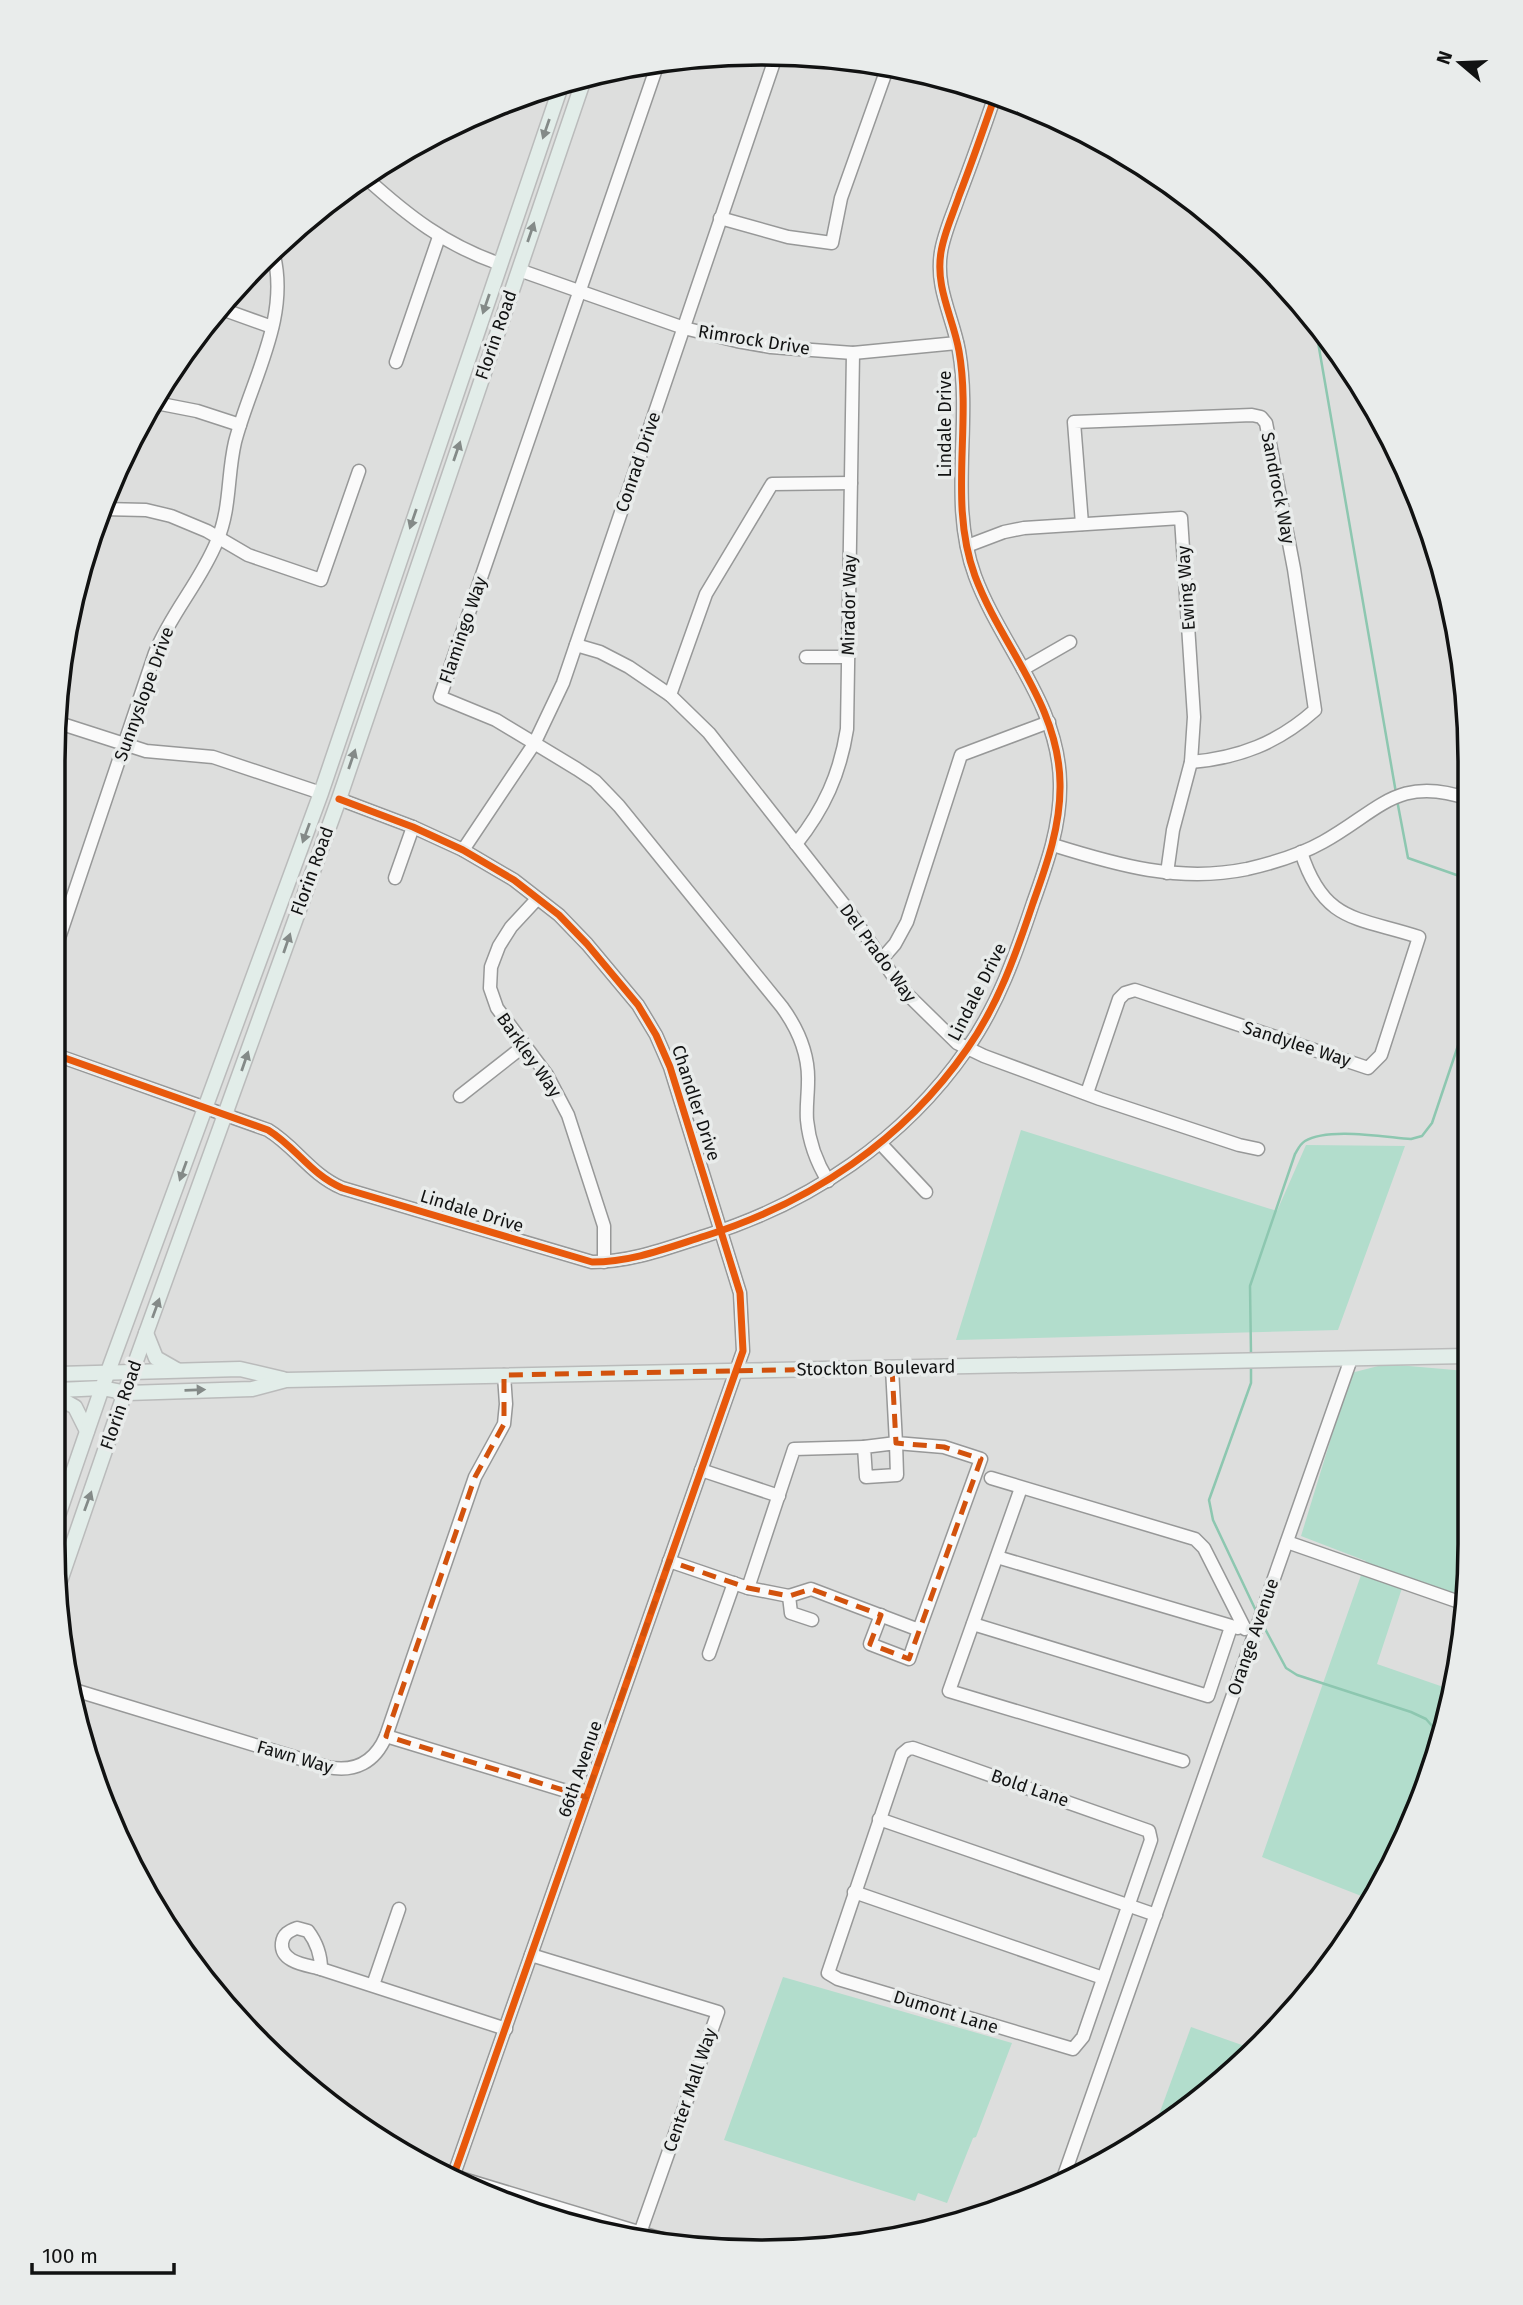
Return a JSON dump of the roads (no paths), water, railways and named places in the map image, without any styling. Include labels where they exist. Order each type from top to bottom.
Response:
[{"type":"main road","name":"Florin Road","points":[[65,1566],[132,1372],[339,799],[581,88]]},
{"type":"main road","name":"Florin Road","points":[[65,1495],[321,793],[558,96]]},
{"type":"main road","points":[[509,239],[519,270]]},
{"type":"main road","points":[[500,264],[509,297]]},
{"type":"main road","points":[[329,769],[339,799]]},
{"type":"main road","points":[[321,793],[329,823]]},
{"type":"main road","points":[[146,1333],[156,1359],[178,1371]]},
{"type":"main road","name":"Stockton Boulevard","points":[[65,1390],[102,1388],[127,1392],[251,1389],[286,1380],[1458,1356]]},
{"type":"main road","name":"Stockton Boulevard","points":[[65,1374],[240,1368],[286,1380]]},
{"type":"main road","points":[[65,1401],[75,1407],[87,1431]]},
{"type":"street","name":"Conrad Drive","points":[[463,850],[534,744],[558,695],[773,65]]},
{"type":"street","name":"Flamingo Way","points":[[655,74],[440,697],[496,720],[577,769],[611,797],[789,1016],[802,1044],[807,1064],[807,1117],[810,1139],[828,1181]]},
{"type":"street","points":[[720,218],[788,237],[832,243],[841,198],[884,76]]},
{"type":"street","name":"Lindale Drive","points":[[65,1058],[207,1107],[276,1136],[313,1172],[342,1188],[582,1260],[604,1262],[629,1259],[721,1231],[779,1208],[828,1181],[881,1144],[928,1098],[967,1049],[995,1000],[1013,961],[1053,845],[1060,799],[1056,748],[1049,722],[975,576],[967,546],[961,496],[962,380],[957,343],[941,288],[941,254],[992,105]]},
{"type":"street","points":[[372,183],[439,237],[500,264]]},
{"type":"street","points":[[396,362],[439,237]]},
{"type":"street","name":"Sunnyslope Drive","points":[[65,920],[160,640],[180,603],[201,574],[218,538],[229,497],[233,455],[240,425],[272,327],[279,296],[275,263]]},
{"type":"street","name":"Rimrock Drive","points":[[519,270],[684,328],[771,347],[853,353],[957,343]]},
{"type":"street","points":[[230,312],[272,327]]},
{"type":"street","name":"Mirador Way","points":[[796,844],[822,808],[838,770],[847,729],[853,353]]},
{"type":"street","points":[[163,404],[197,411],[240,425]]},
{"type":"street","name":"Sandrock Way","points":[[1082,524],[1074,422],[1252,415],[1261,417],[1266,423],[1294,569],[1315,710],[1282,736],[1261,747],[1226,758],[1191,762]]},
{"type":"street","points":[[113,508],[159,513],[195,525],[248,555],[321,580],[359,471]]},
{"type":"street","points":[[670,695],[706,594],[772,484],[851,483]]},
{"type":"street","name":"Ewing Way","points":[[967,546],[1014,529],[1181,518],[1194,693],[1194,728],[1191,762],[1173,830],[1167,873]]},
{"type":"street","points":[[1023,668],[1070,642]]},
{"type":"street","name":"Del Prado Way","points":[[576,645],[600,652],[629,667],[670,695],[709,733],[848,911],[902,989],[957,1043],[1087,1093],[1239,1145],[1258,1149]]},
{"type":"street","points":[[806,657],[848,657]]},
{"type":"street","points":[[881,960],[895,944],[907,922],[961,755],[1049,722]]},
{"type":"street","points":[[66,725],[146,751],[213,757],[321,793]]},
{"type":"street","points":[[1053,845],[1124,866],[1167,873],[1227,872],[1276,862],[1301,852],[1347,828],[1387,800],[1412,791],[1434,790],[1458,795]]},
{"type":"street","name":"Chandler Drive","points":[[339,799],[413,827],[463,850],[514,880],[559,915],[587,944],[638,1006],[656,1035],[670,1067],[740,1293],[743,1351],[736,1370]]},
{"type":"street","points":[[394,878],[413,827]]},
{"type":"street","name":"Sandylee Way","points":[[1087,1093],[1119,999],[1125,993],[1135,990],[1368,1068],[1375,1063],[1381,1055],[1419,937],[1367,924],[1340,911],[1319,890],[1308,873],[1301,852]]},
{"type":"street","name":"Barkley Way","points":[[537,899],[504,936],[494,957],[490,978],[493,998],[497,1008],[547,1075],[568,1115],[604,1226],[604,1262]]},
{"type":"street","points":[[460,1096],[525,1045]]},
{"type":"street","points":[[881,1144],[926,1192]]},
{"type":"street","name":"Orange Avenue","points":[[1066,2170],[1253,1628],[1266,1600],[1351,1359]]},
{"type":"street","points":[[864,1447],[866,1477],[897,1475],[892,1367]]},
{"type":"street","name":"66th Avenue","points":[[455,2169],[736,1370]]},
{"type":"street","name":"Fawn Way","points":[[81,1692],[337,1770],[357,1767],[367,1762],[381,1748],[386,1736],[475,1477],[504,1424],[504,1375]]},
{"type":"street","points":[[748,1588],[794,1450],[896,1443],[944,1447],[981,1459],[909,1659],[870,1644],[881,1615]]},
{"type":"street","points":[[701,1470],[779,1496]]},
{"type":"street","points":[[991,1478],[1195,1539],[1204,1548],[1253,1628]]},
{"type":"street","points":[[1021,1488],[949,1690],[1183,1762]]},
{"type":"street","points":[[1287,1542],[1456,1601]]},
{"type":"street","points":[[997,1557],[1231,1627],[1253,1628]]},
{"type":"street","points":[[669,1561],[748,1588],[789,1596],[811,1589],[919,1630]]},
{"type":"street","points":[[709,1654],[734,1583]]},
{"type":"street","points":[[789,1596],[791,1613],[812,1620]]},
{"type":"street","points":[[973,1624],[1208,1696],[1231,1627]]},
{"type":"street","points":[[386,1736],[586,1797]]},
{"type":"street","name":"Bold Lane","points":[[879,1819],[902,1754],[908,1749],[920,1749],[1149,1831],[1151,1840],[1128,1906]]},
{"type":"street","points":[[879,1819],[1156,1915]]},
{"type":"street","name":"Dumont Lane","points":[[879,1819],[827,1969],[831,1976],[838,1979],[1069,2049],[1080,2042],[1128,1906]]},
{"type":"street","points":[[854,1892],[1103,1978]]},
{"type":"street","points":[[373,1985],[399,1909]]},
{"type":"street","name":"Center Mall Way","points":[[531,1955],[718,2012],[641,2229]]},
{"type":"street","points":[[321,1969],[506,2029]]},
{"type":"street","points":[[525,2198],[604,2222]]},
{"type":"waterway","points":[[1318,343],[1396,793]]},
{"type":"waterway","points":[[1397,800],[1408,858],[1458,876]]},
{"type":"waterway","points":[[1251,1354],[1250,1286],[1299,1147],[1305,1141],[1327,1134],[1411,1139],[1422,1136],[1432,1123],[1458,1046]]},
{"type":"waterway","points":[[1251,1364],[1251,1383],[1209,1500],[1213,1520],[1257,1613]]},
{"type":"waterway","points":[[1263,1625],[1286,1668],[1297,1675],[1411,1712],[1426,1719],[1434,1728]]}]
